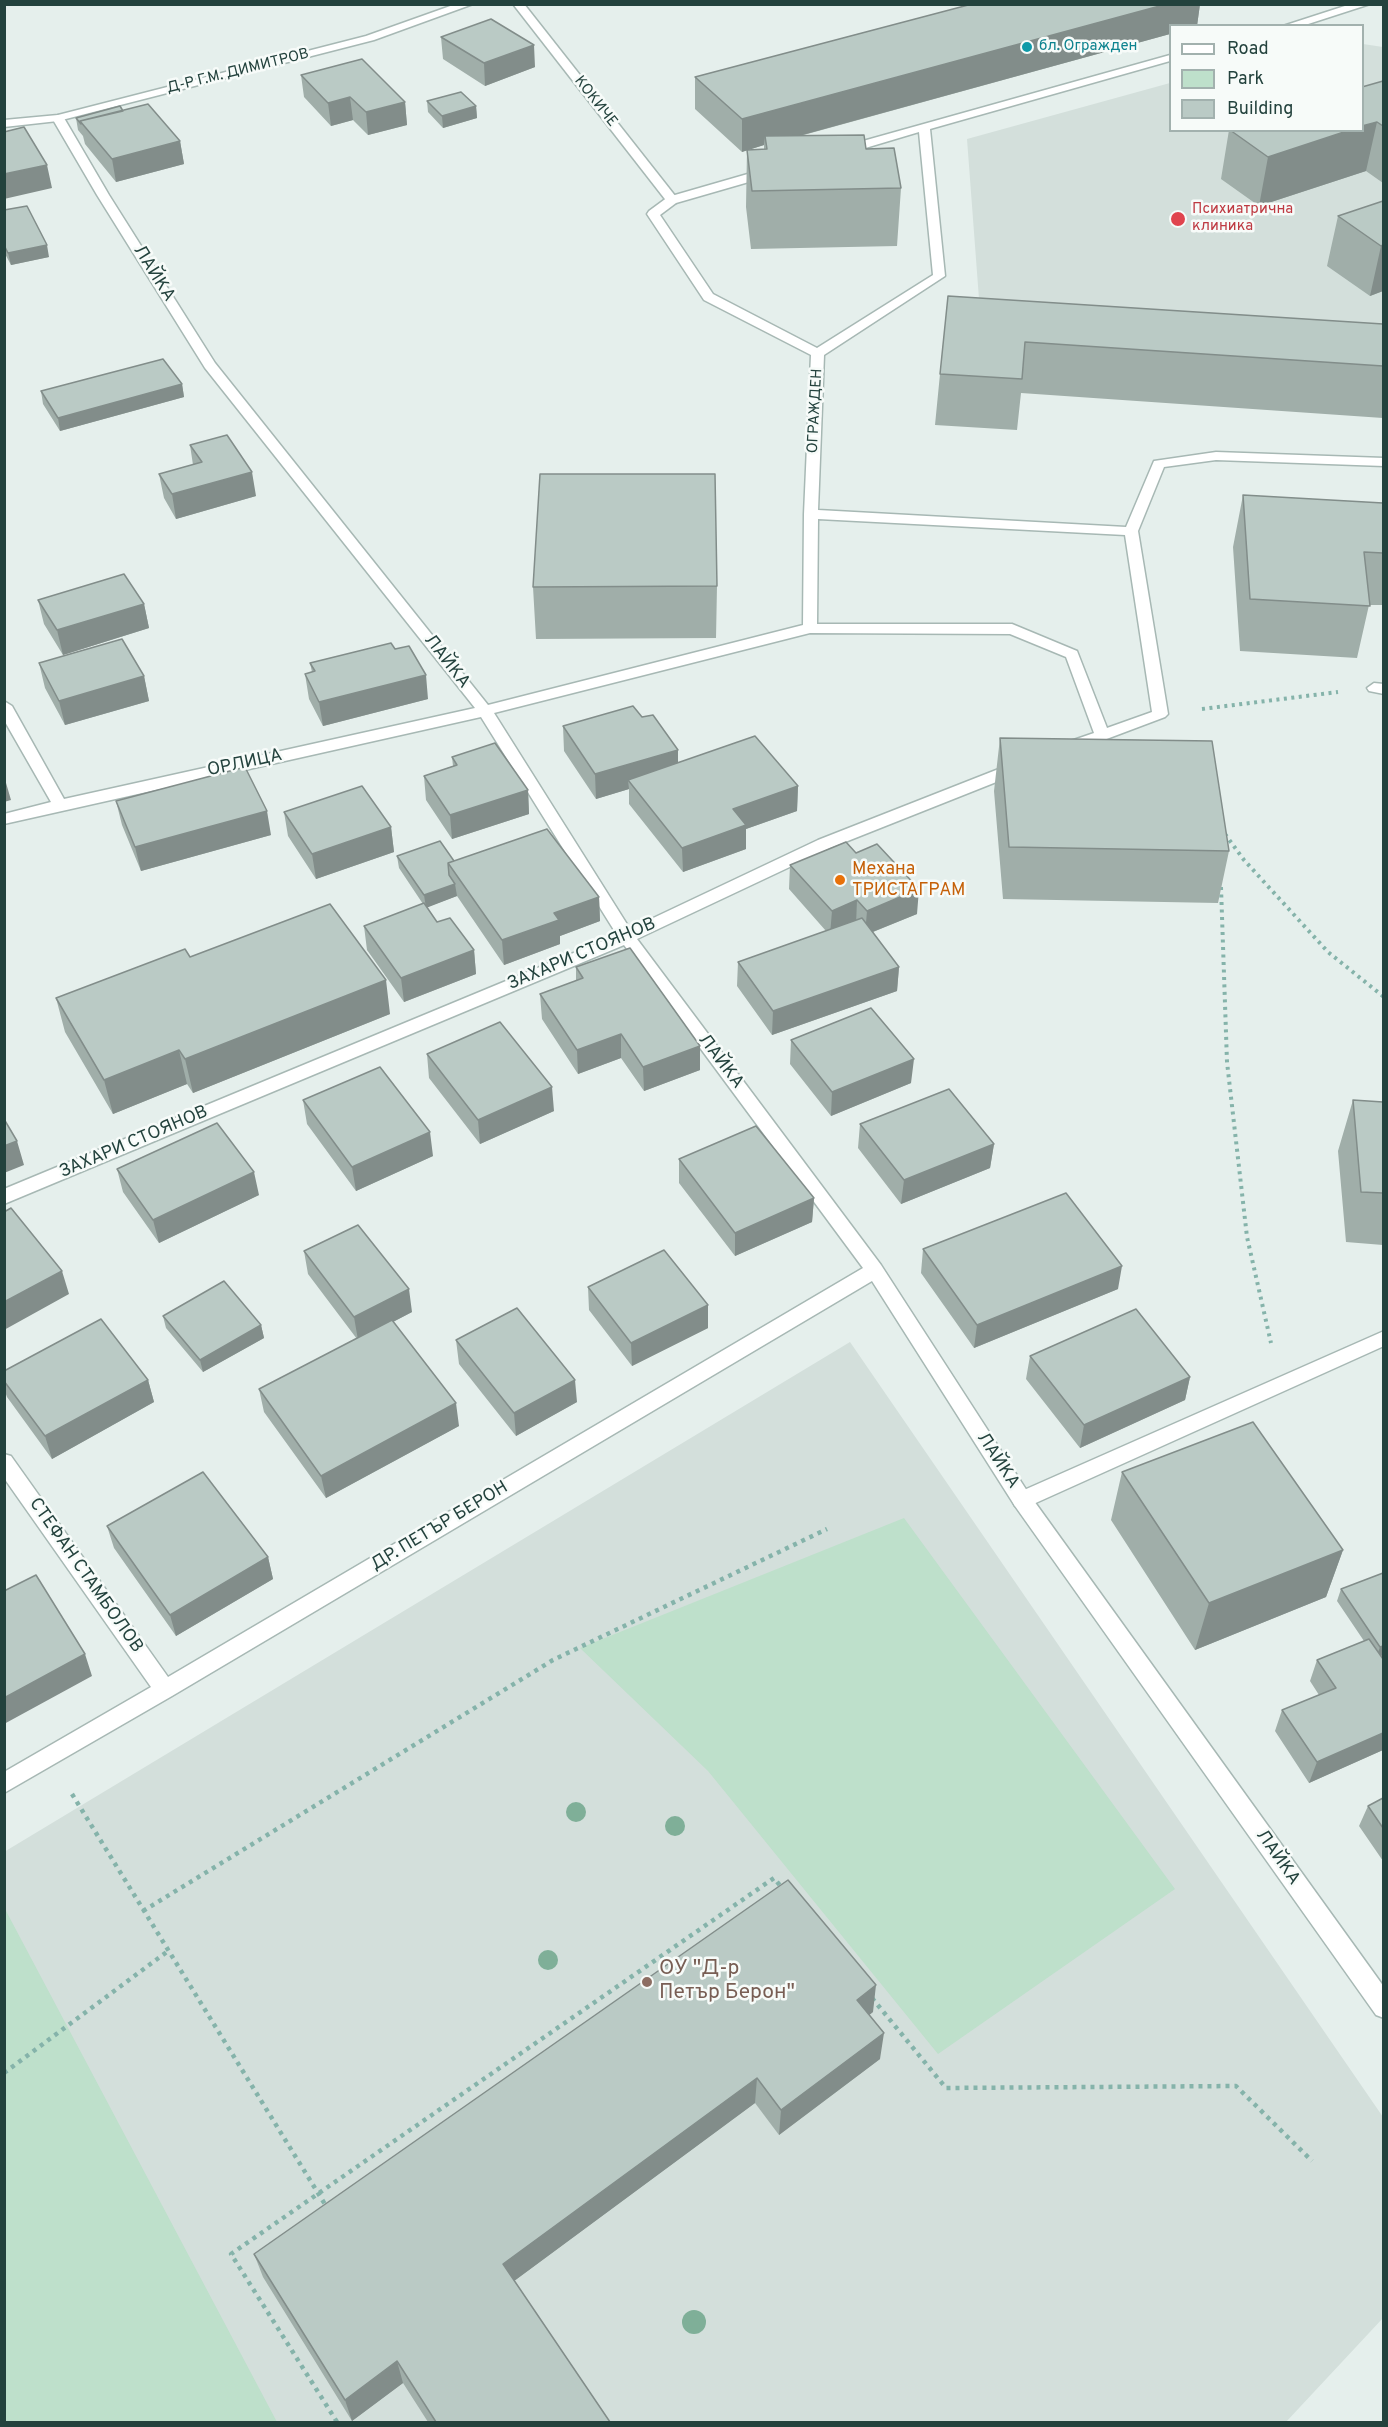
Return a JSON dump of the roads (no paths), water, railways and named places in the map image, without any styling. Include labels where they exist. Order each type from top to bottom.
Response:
[{"type":"street","name":"Д-Р Г.М. ДИМИТРОВ","points":[[4,124],[58,118],[370,38],[468,4]]},
{"type":"street","name":"КОКИЧЕ","points":[[518,4],[672,200]]},
{"type":"street","points":[[1295,24],[1365,4]]},
{"type":"street","points":[[832,154],[1169,58]]},
{"type":"street","name":"ЛАЙКА","points":[[58,118],[103,195],[210,366],[485,711],[627,937],[875,1270],[1022,1500],[1383,2007]]},
{"type":"street","name":"ОГРАЖДЕН","points":[[810,628],[811,514],[818,353],[939,276],[924,127]]},
{"type":"street","points":[[786,167],[672,200],[653,214],[708,297],[818,353]]},
{"type":"street","points":[[1057,752],[1160,714],[1131,531],[1159,464],[1216,456],[1383,462]]},
{"type":"street","points":[[811,514],[1131,531]]},
{"type":"street","name":"ОРЛИЦА","points":[[4,819],[485,711],[810,628],[1012,629],[1072,654],[1102,735]]},
{"type":"street","points":[[4,706],[60,805]]},
{"type":"street","name":"ЗАХАРИ СТОЯНОВ","points":[[4,1197],[627,937],[824,844],[1035,761]]},
{"type":"street","name":"ДР. ПЕТЪР БЕРОН","points":[[4,1784],[875,1270]]},
{"type":"street","points":[[1022,1500],[1383,1338]]},
{"type":"street","name":"СТЕФАН СТАМБОЛОВ","points":[[4,1462],[165,1690]]},
{"type":"place","name":"бл. Огражден","points":[[1027,47]]},
{"type":"place","name":"Психиатрична клиника","points":[[1178,219]]},
{"type":"place","name":"Механа ТРИСТАГРАМ","points":[[840,880]]},
{"type":"place","name":"ОУ \"Д-р Петър Берон\"","points":[[647,1982]]}]
